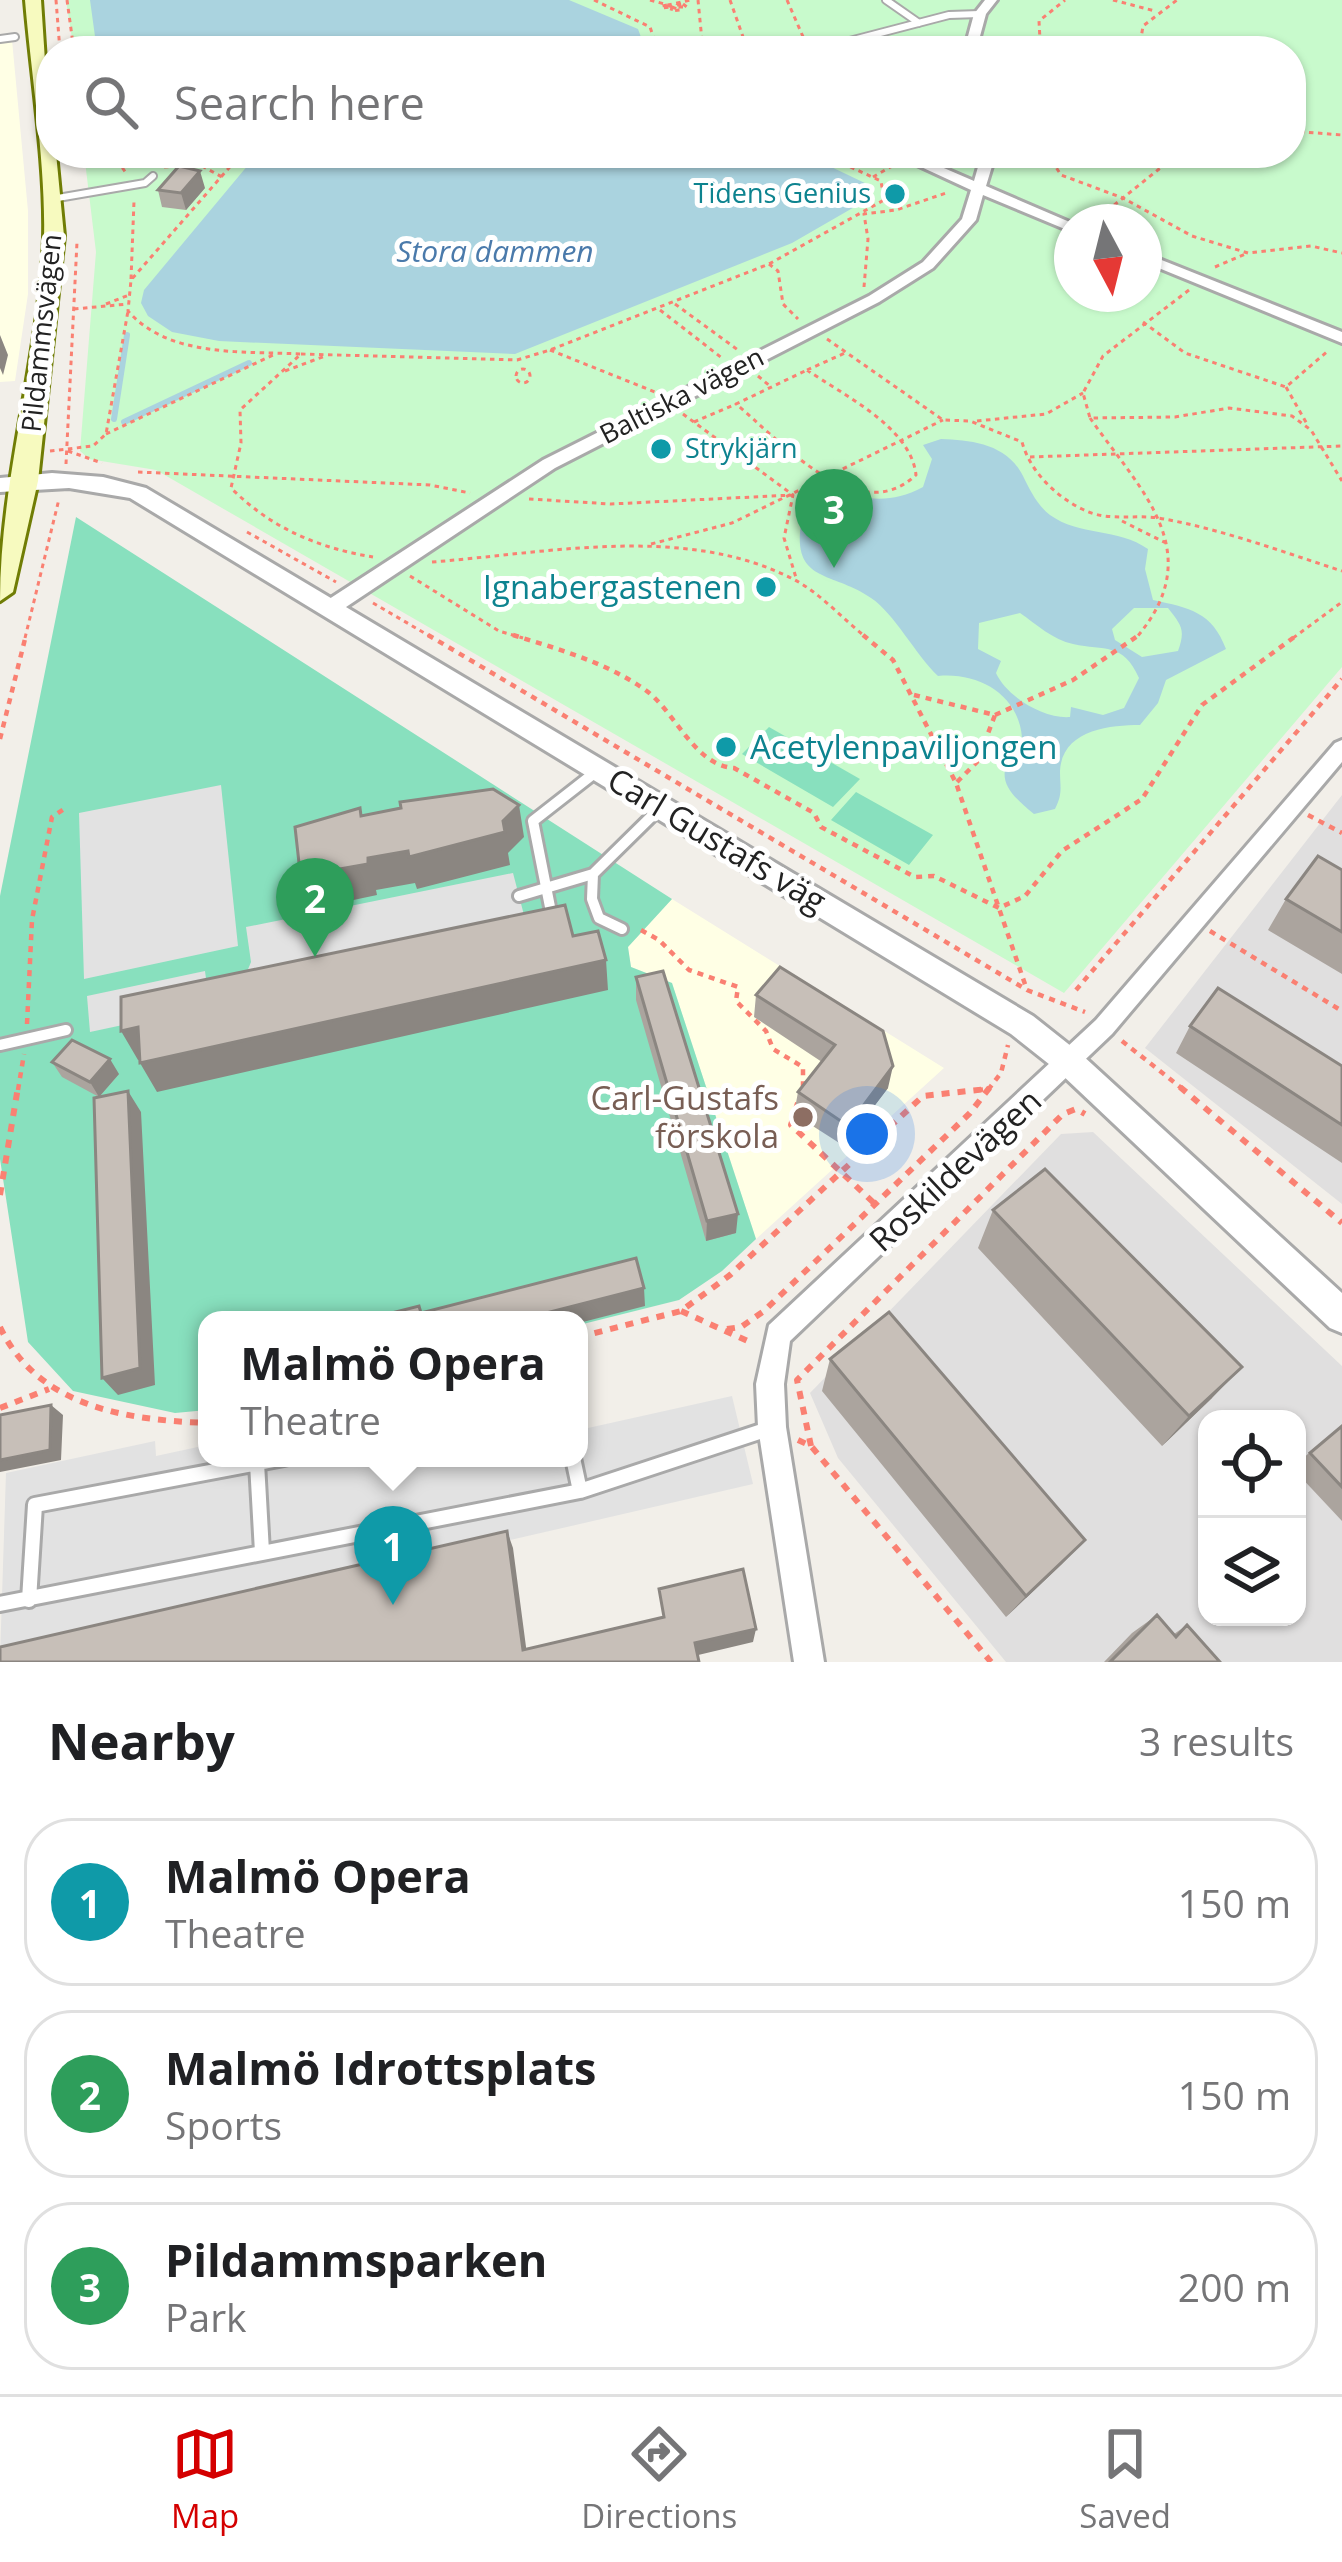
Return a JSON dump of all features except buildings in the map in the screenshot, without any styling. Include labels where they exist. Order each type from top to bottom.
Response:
[{"type":"main road","name":"Pildammsvägen","points":[[33,0],[36,36]]},
{"type":"main road","name":"Pildammsvägen","points":[[0,592],[9,480],[54,236],[49,168]]},
{"type":"street","points":[[974,36],[980,14],[991,0]]},
{"type":"street","points":[[932,168],[1054,220]]},
{"type":"street","name":"Baltiska vägen","points":[[331,608],[403,568],[491,497],[669,403],[738,360],[814,330],[928,265],[969,220],[986,168]]},
{"type":"street","points":[[1162,264],[1342,338]]},
{"type":"street","name":"Carl Gustafs väg","points":[[9,480],[66,465],[138,493],[1022,1025],[1070,1063],[1342,1316]]},
{"type":"street","name":"Roskildevägen","points":[[775,1353],[778,1334],[1104,1027],[1342,748]]},
{"type":"street","points":[[775,1353],[770,1384],[772,1427],[809,1662]]},
{"type":"lane","points":[[886,0],[919,23]]},
{"type":"lane","points":[[868,36],[980,14]]},
{"type":"lane","points":[[0,40],[15,37]]},
{"type":"lane","points":[[52,199],[145,183],[153,176]]},
{"type":"lane","points":[[546,925],[553,923],[533,821],[600,769]]},
{"type":"lane","points":[[519,896],[593,874],[662,806]]},
{"type":"lane","points":[[593,874],[592,899],[599,918],[622,929]]},
{"type":"lane","points":[[0,1045],[66,1030]]},
{"type":"lane","points":[[0,1604],[580,1491],[772,1427]]},
{"type":"lane","points":[[29,1600],[34,1505],[236,1467]]},
{"type":"lane","points":[[257,1467],[262,1552]]},
{"type":"lane","points":[[575,1467],[580,1491]]},
{"type":"path","points":[[56,0],[59,36]]},
{"type":"path","points":[[68,0],[72,36]]},
{"type":"path","points":[[594,0],[650,27],[655,36]]},
{"type":"path","points":[[650,0],[673,6],[692,0]]},
{"type":"path","points":[[698,0],[701,36]]},
{"type":"path","points":[[730,0],[743,36]]},
{"type":"path","points":[[775,1],[787,0],[803,36]]},
{"type":"path","points":[[1040,36],[1039,21],[1065,0]]},
{"type":"path","points":[[1113,0],[1155,11]]},
{"type":"path","points":[[1141,36],[1142,26],[1155,11],[1177,0]]},
{"type":"path","points":[[1306,132],[1342,135]]},
{"type":"path","points":[[123,168],[126,173]]},
{"type":"path","points":[[167,177],[181,168]]},
{"type":"path","points":[[205,168],[222,177]]},
{"type":"path","points":[[131,280],[229,168]]},
{"type":"path","points":[[74,309],[128,307],[155,335],[193,345],[301,354],[517,360],[769,264],[864,214],[884,200],[886,192],[874,177],[854,168]]},
{"type":"path","points":[[1056,168],[1060,175],[1123,198],[1150,216],[1247,253]]},
{"type":"path","points":[[1116,204],[1160,168]]},
{"type":"path","points":[[874,177],[881,172]]},
{"type":"path","points":[[106,434],[130,295],[136,211],[131,189]]},
{"type":"path","points":[[864,214],[896,210],[955,191]]},
{"type":"path","points":[[0,740],[66,465],[78,249],[73,195]]},
{"type":"path","points":[[864,214],[868,239],[864,286]]},
{"type":"path","points":[[1216,244],[1220,261]]},
{"type":"path","points":[[403,568],[644,546],[732,523],[944,420],[1024,421],[1064,409],[1084,393],[1103,356],[1202,281],[1220,261],[1311,246],[1342,253]]},
{"type":"path","points":[[769,264],[778,271],[783,304],[944,420]]},
{"type":"path","points":[[101,306],[130,295]]},
{"type":"path","points":[[673,302],[772,387]]},
{"type":"path","points":[[658,308],[738,360]]},
{"type":"path","points":[[1143,322],[1185,352],[1286,387],[1342,482]]},
{"type":"path","points":[[193,345],[200,338]]},
{"type":"path","points":[[1286,387],[1342,338]]},
{"type":"path","points":[[550,350],[570,361],[615,372],[669,403]]},
{"type":"path","points":[[66,465],[106,434],[278,352]]},
{"type":"path","points":[[794,495],[691,420],[845,353]]},
{"type":"path","points":[[301,354],[240,410],[241,443],[231,488],[244,502],[307,542],[403,568],[499,631],[608,667],[647,690],[707,757],[722,767],[734,767],[814,813],[821,827],[915,878],[934,876],[999,908]]},
{"type":"path","points":[[276,374],[330,355]]},
{"type":"path","points":[[517,360],[521,371]]},
{"type":"path","points":[[736,404],[829,476],[863,493],[911,484],[917,461],[901,440],[807,370]]},
{"type":"path","points":[[914,695],[994,715],[1135,643],[1159,615],[1169,590],[1167,544],[1145,489],[1114,455],[1090,418],[1084,393]]},
{"type":"path","points":[[1090,418],[1175,417],[1229,409],[1292,416],[1311,430]]},
{"type":"path","points":[[970,421],[1022,442],[1026,457],[1054,492],[1086,512],[1118,518],[1157,517],[1277,547],[1342,571]]},
{"type":"path","points":[[1026,457],[1342,446]]},
{"type":"path","points":[[138,472],[430,485],[491,497],[611,504],[794,495]]},
{"type":"path","points":[[794,495],[782,517],[782,546],[796,580]]},
{"type":"path","points":[[1118,518],[1167,544]]},
{"type":"path","points":[[644,546],[723,554],[796,580],[893,660],[956,783],[1027,990]]},
{"type":"path","points":[[370,602],[1027,990],[1073,1006],[1271,1159],[1342,1223]]},
{"type":"path","points":[[999,908],[1025,896],[1062,851],[1142,799],[1202,705],[1342,602]]},
{"type":"path","points":[[1076,990],[1342,679]]},
{"type":"path","points":[[956,783],[977,762],[994,715]]},
{"type":"path","points":[[1292,806],[1342,833]]},
{"type":"path","points":[[0,1195],[27,1038],[24,986],[40,866],[52,818],[67,807]]},
{"type":"path","points":[[1195,922],[1342,1011]]},
{"type":"path","points":[[622,929],[643,931],[689,970],[738,987],[736,1001],[766,1031],[773,1048],[803,1067],[805,1082],[791,1125],[896,1224]]},
{"type":"path","points":[[588,1335],[681,1311],[730,1275],[923,1096],[987,1089],[970,1113],[764,1311],[741,1327],[727,1329]]},
{"type":"path","points":[[812,1447],[797,1379],[1063,1114],[1076,1109],[1094,1117]]},
{"type":"path","points":[[681,1311],[775,1353]]},
{"type":"path","points":[[0,1327],[24,1368],[49,1389],[150,1421],[198,1423]]},
{"type":"path","points":[[0,1408],[49,1389]]},
{"type":"path","points":[[772,1427],[812,1447],[991,1662]]},
{"type":"shaded area","points":[[12,40],[28,211],[28,294],[15,381],[0,382],[0,42]]},
{"type":"shaded area","points":[[221,785],[238,946],[84,979],[79,813]]},
{"type":"shaded area","points":[[1342,795],[1342,1204],[1145,1048]]},
{"type":"shaded area","points":[[513,873],[530,938],[90,1032],[87,996],[205,971],[207,986],[242,984],[251,962],[246,927]]},
{"type":"shaded area","name":"Carl-Gustafs förskola","points":[[672,899],[944,1068],[756,1239],[672,983],[631,967],[628,947]]},
{"type":"shaded area","points":[[1093,1132],[1342,1366],[1342,1662],[1006,1662],[838,1458],[810,1393],[1061,1134]]},
{"type":"shaded area","points":[[732,1396],[753,1484],[0,1658],[6,1473],[155,1441],[156,1456],[198,1447],[198,1467],[588,1467],[588,1428]]},
{"type":"green space","points":[[66,0],[1342,0],[1342,667],[1064,993],[156,470],[89,459],[80,451],[96,252],[86,168],[1306,168],[1306,36],[72,36]]},
{"type":"green space","points":[[76,517],[672,899],[628,947],[631,967],[672,983],[756,1239],[722,1271],[679,1300],[588,1323],[588,1311],[198,1311],[198,1411],[175,1413],[73,1391],[28,1342],[0,1159],[0,896]]},
{"type":"green space","points":[[769,727],[860,779],[833,807],[742,754]]},
{"type":"green space","points":[[856,792],[933,835],[909,865],[831,820]]},
{"type":"water","points":[[90,0],[569,0],[638,29],[641,36],[95,36]]},
{"type":"water","name":"Stora dammen","points":[[246,168],[833,168],[869,185],[858,191],[870,198],[792,243],[515,354],[219,341],[172,332],[148,316],[141,303],[144,290]]},
{"type":"water","points":[[941,439],[998,450],[1016,465],[1050,515],[1148,549],[1145,569],[1153,600],[1207,619],[1226,649],[1166,680],[1158,703],[1140,725],[1115,726],[1078,738],[1063,757],[1055,809],[1034,814],[1008,788],[1007,761],[1022,738],[1005,698],[968,678],[938,676],[880,605],[815,571],[801,551],[804,509],[834,491],[879,499],[923,487],[932,459],[923,445]],"holes":[[[1134,608],[1168,608],[1181,628],[1178,651],[1142,657],[1115,640],[1112,629]],[[1020,613],[1059,639],[1112,650],[1126,658],[1139,678],[1124,708],[1103,715],[1071,707],[1070,717],[1060,717],[1017,698],[996,673],[1001,661],[978,649],[979,623]]]},
{"type":"waterway","points":[[114,419],[127,335]]},
{"type":"waterway","points":[[124,422],[249,363]]},
{"type":"place","name":"Tidens Genius","points":[[895,194]]},
{"type":"place","name":"Strykjärn","points":[[661,449]]},
{"type":"place","name":"Pildammsparken","points":[[834,568]]},
{"type":"place","name":"Ignabergastenen","points":[[766,587]]},
{"type":"place","name":"Acetylenpaviljongen","points":[[726,747]]},
{"type":"place","name":"Malmö Idrottsplats","points":[[315,957]]},
{"type":"place","name":"Carl-Gustafs förskola","points":[[803,1117]]},
{"type":"place","name":"Malmö Opera","points":[[393,1605]]}]
